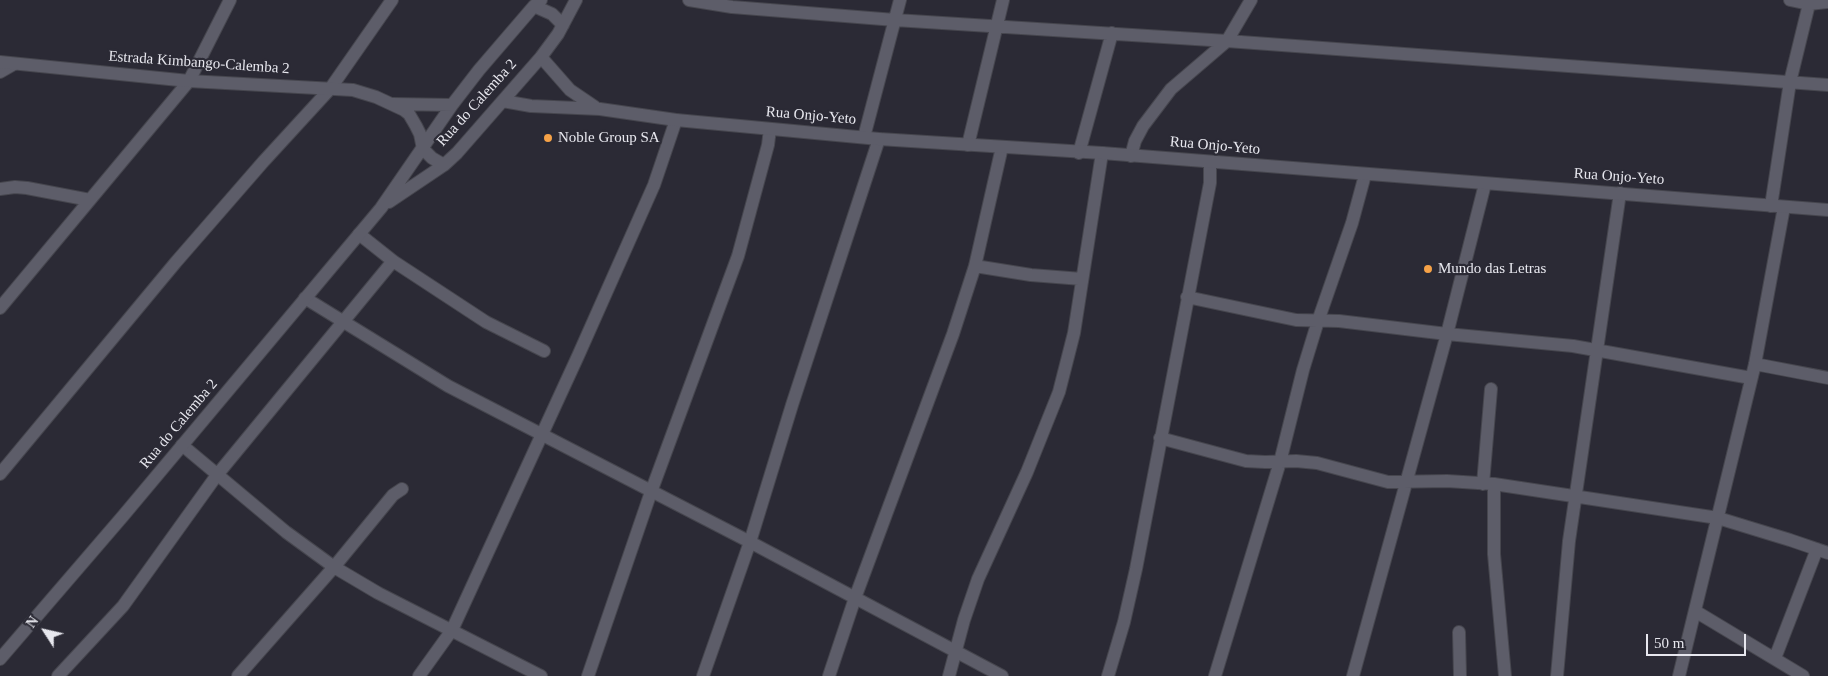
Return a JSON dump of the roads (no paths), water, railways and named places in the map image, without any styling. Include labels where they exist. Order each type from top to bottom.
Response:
[{"type":"street","points":[[0,308],[189,81],[230,0]]},
{"type":"street","points":[[0,474],[176,262],[263,162],[330,89],[391,0]]},
{"type":"street","name":"Rua do Calemba 2","points":[[381,208],[457,153],[541,57],[563,25],[576,0]]},
{"type":"street","points":[[689,0],[732,7],[895,20],[1828,85]]},
{"type":"street","points":[[864,137],[900,0]]},
{"type":"street","points":[[968,145],[1003,0]]},
{"type":"street","points":[[1131,156],[1135,141],[1143,126],[1171,89],[1227,42],[1251,0]]},
{"type":"street","points":[[1790,0],[1809,4],[1828,2]]},
{"type":"street","points":[[538,3],[563,25]]},
{"type":"street","name":"Rua do Calemba 2","points":[[0,658],[381,208],[452,105],[538,3]]},
{"type":"street","points":[[1679,676],[1755,364],[1777,207],[1790,82],[1809,4]]},
{"type":"street","points":[[1079,152],[1112,34]]},
{"type":"street","points":[[541,57],[570,90],[584,101],[600,109]]},
{"type":"street","name":"Estrada Kimbango-Calemba 2","points":[[0,62],[189,81],[353,90],[393,104]]},
{"type":"street","points":[[0,72],[14,64]]},
{"type":"street","points":[[503,101],[548,108],[600,109]]},
{"type":"street","points":[[393,104],[452,105]]},
{"type":"street","points":[[393,104],[409,114],[420,134],[423,149],[432,158],[444,164]]},
{"type":"street","name":"Rua Onjo-Yeto","points":[[600,109],[676,120],[879,139],[1102,153],[1828,210]]},
{"type":"street","points":[[419,676],[452,630],[654,185],[676,120]]},
{"type":"street","points":[[588,676],[651,492],[738,256],[768,145],[770,129]]},
{"type":"street","points":[[703,676],[750,542],[792,405],[879,139]]},
{"type":"street","points":[[830,676],[854,598],[953,334],[975,266],[1002,147]]},
{"type":"street","points":[[949,676],[964,620],[978,579],[1028,472],[1059,392],[1074,333],[1102,153]]},
{"type":"street","points":[[1108,676],[1124,622],[1136,568],[1210,183],[1210,162]]},
{"type":"street","points":[[1215,676],[1280,462],[1303,370],[1350,231],[1365,175]]},
{"type":"street","points":[[1353,676],[1448,334],[1485,184]]},
{"type":"street","points":[[0,189],[21,188],[90,200]]},
{"type":"street","points":[[1557,676],[1569,540],[1620,193]]},
{"type":"street","points":[[359,234],[393,261],[486,322],[544,351]]},
{"type":"street","points":[[58,676],[123,606],[217,476],[393,261]]},
{"type":"street","points":[[975,266],[1031,275],[1082,279]]},
{"type":"street","points":[[306,298],[448,386],[541,436],[750,542],[1002,676]]},
{"type":"street","points":[[1187,298],[1296,320],[1339,321],[1573,346],[1751,378]]},
{"type":"street","points":[[1755,364],[1828,378]]},
{"type":"street","points":[[1491,389],[1488,484],[1505,676]]},
{"type":"street","points":[[1160,438],[1246,461],[1317,463],[1388,482],[1426,480],[1488,484],[1718,518],[1823,551],[1775,658]]},
{"type":"street","points":[[182,445],[286,532],[334,567],[378,593],[541,676]]},
{"type":"street","points":[[238,676],[334,567],[393,495],[402,489]]},
{"type":"street","points":[[1695,611],[1803,676]]},
{"type":"street","points":[[1459,632],[1460,676]]},
{"type":"place","name":"Noble Group SA","points":[[548,138]]},
{"type":"place","name":"Mundo das Letras","points":[[1428,269]]}]
